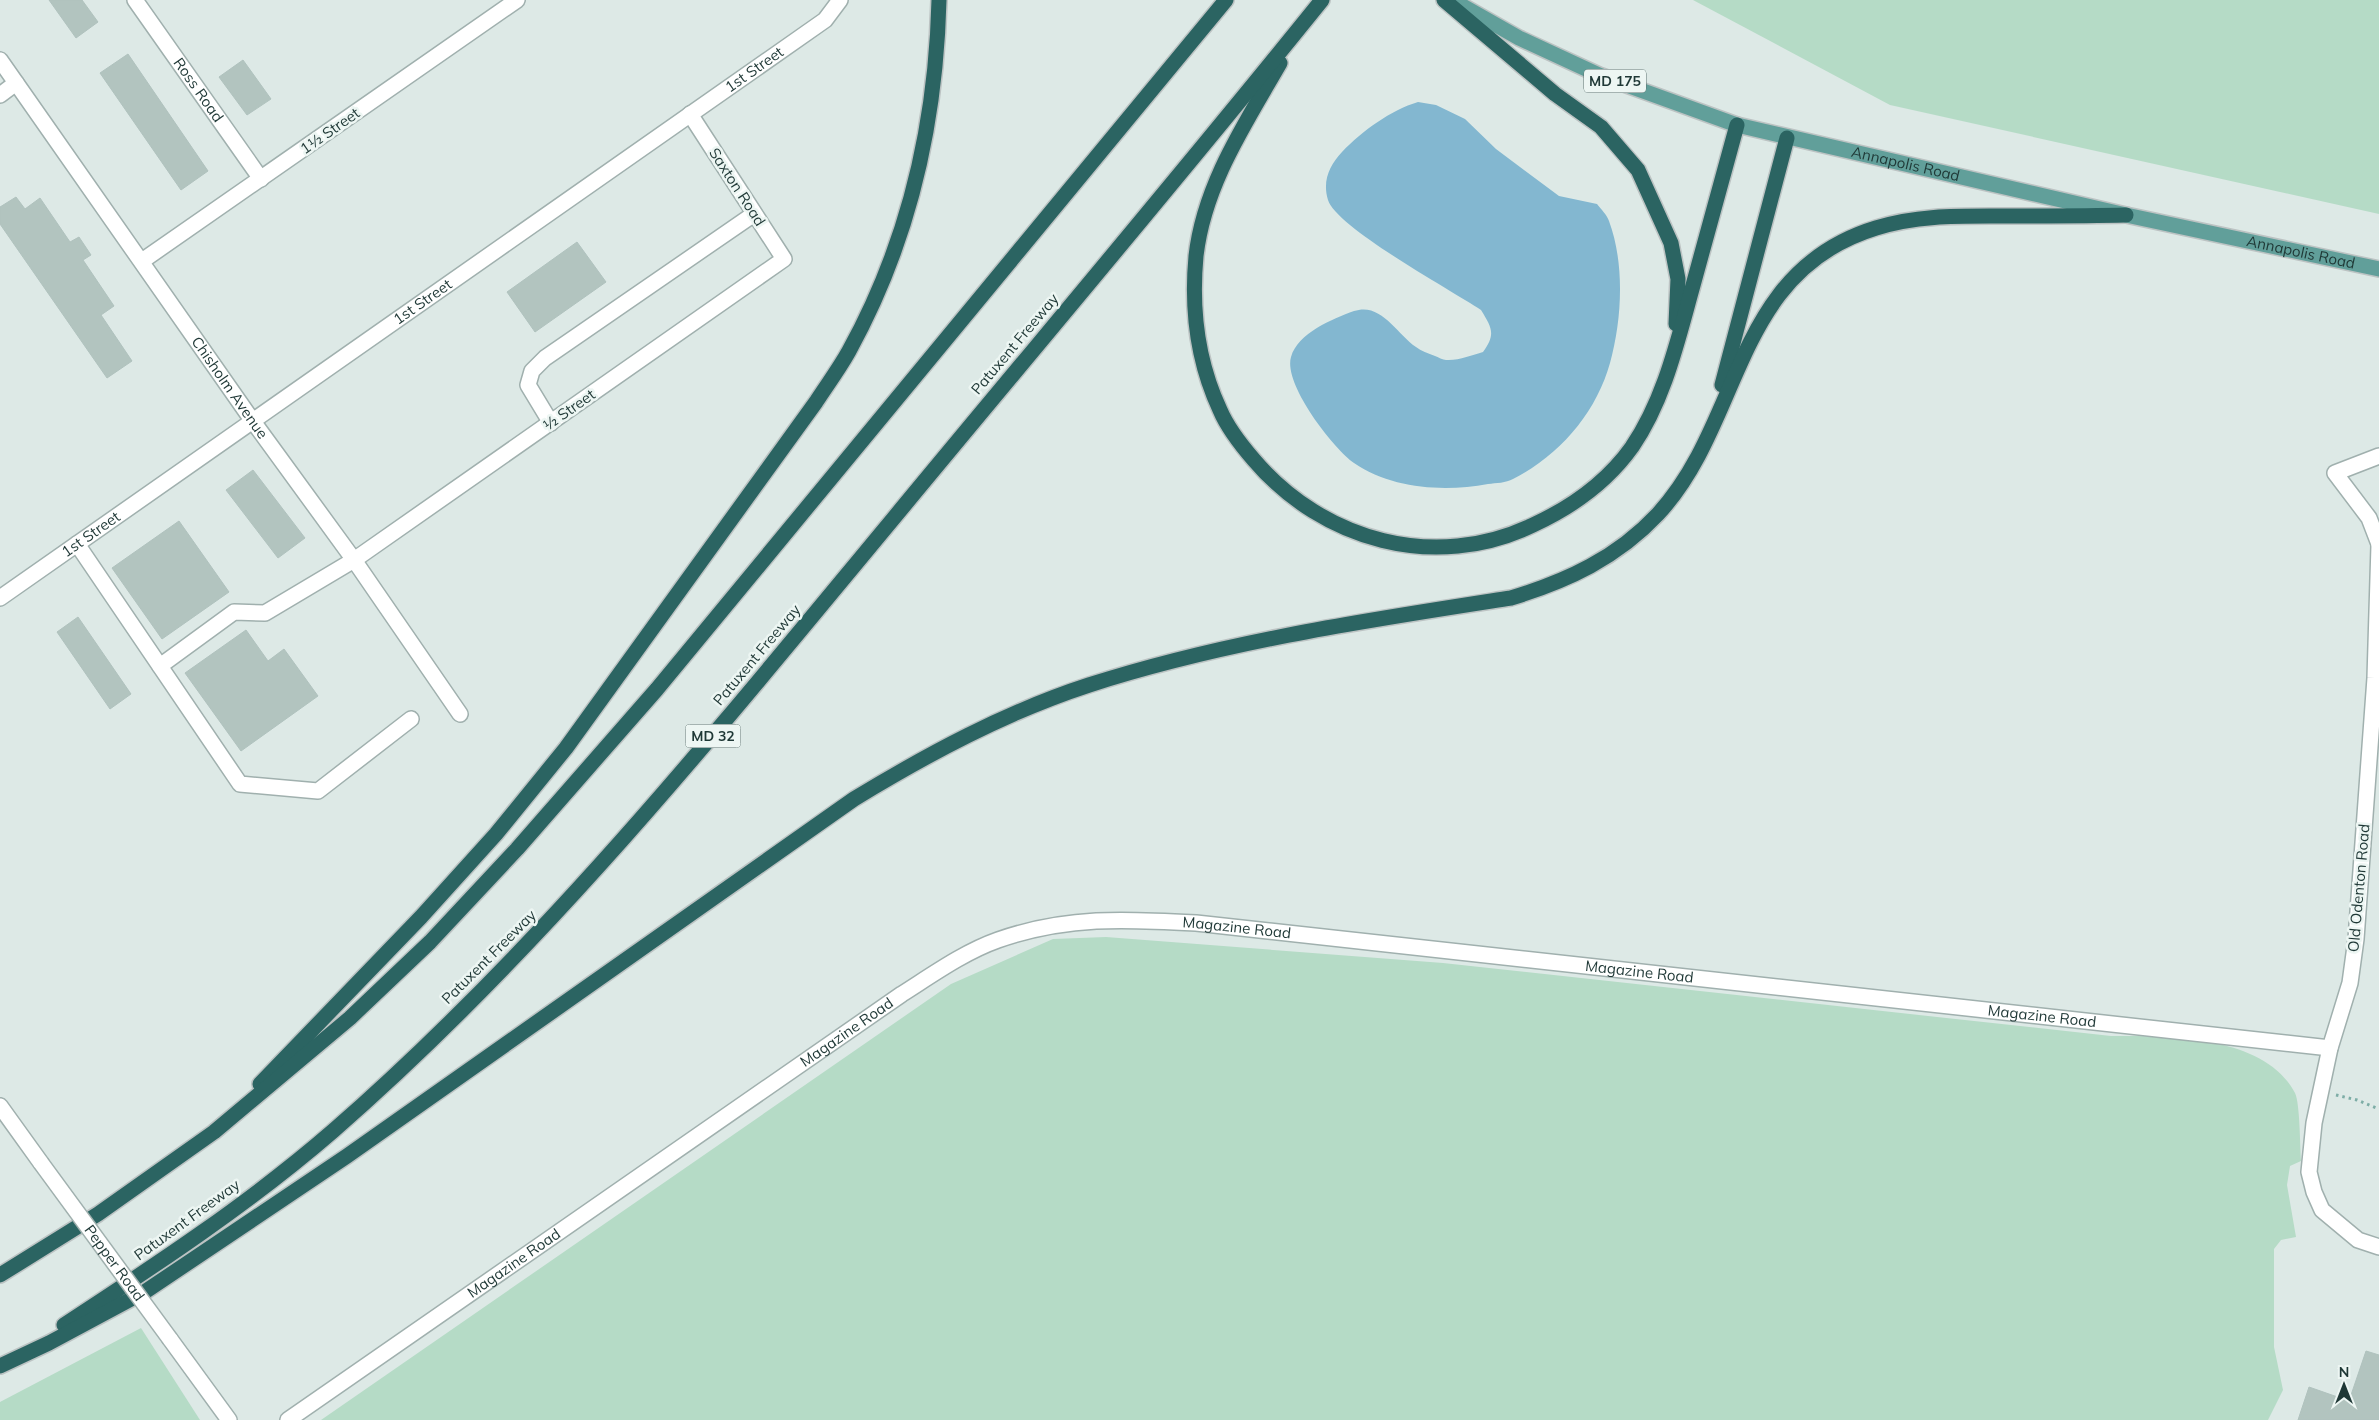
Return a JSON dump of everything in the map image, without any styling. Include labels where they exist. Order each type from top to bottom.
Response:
[{"type":"highway","points":[[214,1132],[421,917],[496,834],[566,748],[816,402],[849,352],[876,296],[900,235],[917,181],[929,128],[936,66],[939,0]]},
{"type":"highway","points":[[0,1275],[98,1214],[214,1132],[350,1018],[430,942],[523,842],[663,682],[1226,0]]},
{"type":"highway","name":"Patuxent Freeway","points":[[0,1364],[138,1277],[255,1193],[330,1133],[402,1068],[565,906],[711,739],[1322,0]]},
{"type":"highway","points":[[1444,0],[1555,94],[1601,127],[1638,170],[1671,243],[1678,279],[1675,350]]},
{"type":"highway","points":[[1303,24],[1233,145],[1217,179],[1203,216],[1196,254],[1194,290],[1196,334],[1207,377],[1221,413],[1240,444],[1274,482],[1300,505],[1339,526],[1376,540],[1409,546],[1449,548],[1484,543],[1519,532],[1553,516],[1581,499],[1605,478],[1631,448],[1652,412],[1675,350],[1737,125]]},
{"type":"highway","points":[[1708,438],[1787,138]]},
{"type":"highway","points":[[0,1364],[49,1343],[154,1286],[347,1156],[854,799],[911,764],[977,730],[1087,685],[1169,662],[1239,645],[1511,598],[1550,586],[1585,571],[1620,548],[1652,520],[1685,478],[1708,438],[1748,344],[1762,317],[1792,280],[1810,263],[1838,244],[1874,228],[1914,218],[2126,216]]},
{"type":"main road","name":"Annapolis Road","points":[[1452,0],[1520,38],[1599,75],[1737,125],[2126,216],[2379,269]]},
{"type":"street","name":"Ross Road","points":[[135,0],[261,179]]},
{"type":"street","name":"1½ Street","points":[[142,261],[517,0]]},
{"type":"street","name":"1st Street","points":[[0,598],[825,20],[840,0]]},
{"type":"street","name":"Chisholm Avenue","points":[[0,60],[252,420],[354,560],[460,714]]},
{"type":"street","points":[[0,94],[16,83]]},
{"type":"street","name":"Saxton Road","points":[[690,114],[784,259]]},
{"type":"street","points":[[551,423],[528,385],[532,371],[545,358],[754,214]]},
{"type":"street","name":"½ Street","points":[[160,666],[234,612],[265,613],[354,560],[784,259]]},
{"type":"street","name":"Old Odenton Road","points":[[2379,456],[2335,473],[2369,518],[2379,544],[2377,676],[2356,939],[2350,983],[2330,1048],[2310,1148],[2309,1172],[2314,1192],[2322,1210],[2358,1240],[2379,1247]]},
{"type":"street","points":[[76,544],[240,784],[318,791],[411,719]]},
{"type":"street","name":"Magazine Road","points":[[288,1420],[902,994],[954,962],[996,941],[1038,929],[1074,922],[1131,919],[1196,923],[2330,1048]]},
{"type":"street","name":"Pepper Road","points":[[0,1106],[229,1420]]},
{"type":"path","points":[[2321,1091],[2357,1100],[2379,1109]]},
{"type":"green space","points":[[1693,0],[2379,0],[2379,214],[1890,105]]},
{"type":"green space","points":[[1106,937],[1443,963],[2111,1036],[2186,1039],[2239,1049],[2262,1060],[2281,1074],[2297,1098],[2301,1161],[2290,1166],[2287,1185],[2296,1237],[2281,1240],[2274,1249],[2274,1347],[2283,1390],[2268,1420],[321,1420],[951,984],[1053,939]]},
{"type":"green space","points":[[141,1328],[200,1420],[0,1420],[0,1402]]},
{"type":"water","points":[[1418,102],[1436,105],[1465,119],[1496,149],[1559,196],[1597,204],[1608,219],[1618,255],[1620,292],[1617,329],[1610,363],[1596,399],[1574,431],[1561,445],[1530,469],[1504,482],[1454,488],[1436,488],[1401,483],[1369,472],[1345,455],[1323,430],[1302,398],[1291,369],[1291,357],[1295,348],[1308,334],[1336,318],[1364,309],[1372,311],[1388,320],[1418,348],[1445,360],[1460,359],[1483,352],[1490,340],[1490,326],[1481,310],[1372,242],[1336,212],[1328,200],[1326,186],[1328,173],[1342,152],[1377,122],[1398,110]]},
{"type":"building","points":[[49,0],[82,0],[98,22],[76,38]]},
{"type":"building","points":[[128,54],[208,171],[181,190],[100,73]]},
{"type":"building","points":[[243,60],[271,99],[247,115],[219,77]]},
{"type":"building","points":[[16,197],[25,209],[40,198],[70,242],[79,237],[91,255],[83,260],[114,306],[101,315],[132,361],[107,378],[0,224],[0,207]]},
{"type":"building","points":[[577,242],[606,282],[535,332],[507,292]]},
{"type":"building","points":[[253,470],[305,538],[278,558],[226,490]]},
{"type":"building","points":[[179,521],[229,592],[162,639],[112,568]]},
{"type":"building","points":[[78,617],[131,694],[110,709],[57,632]]},
{"type":"building","points":[[246,630],[268,661],[284,649],[318,696],[241,751],[185,673]]},
{"type":"building","points":[[2366,1351],[2379,1355],[2379,1420],[2298,1420],[2309,1387],[2349,1401]]}]
